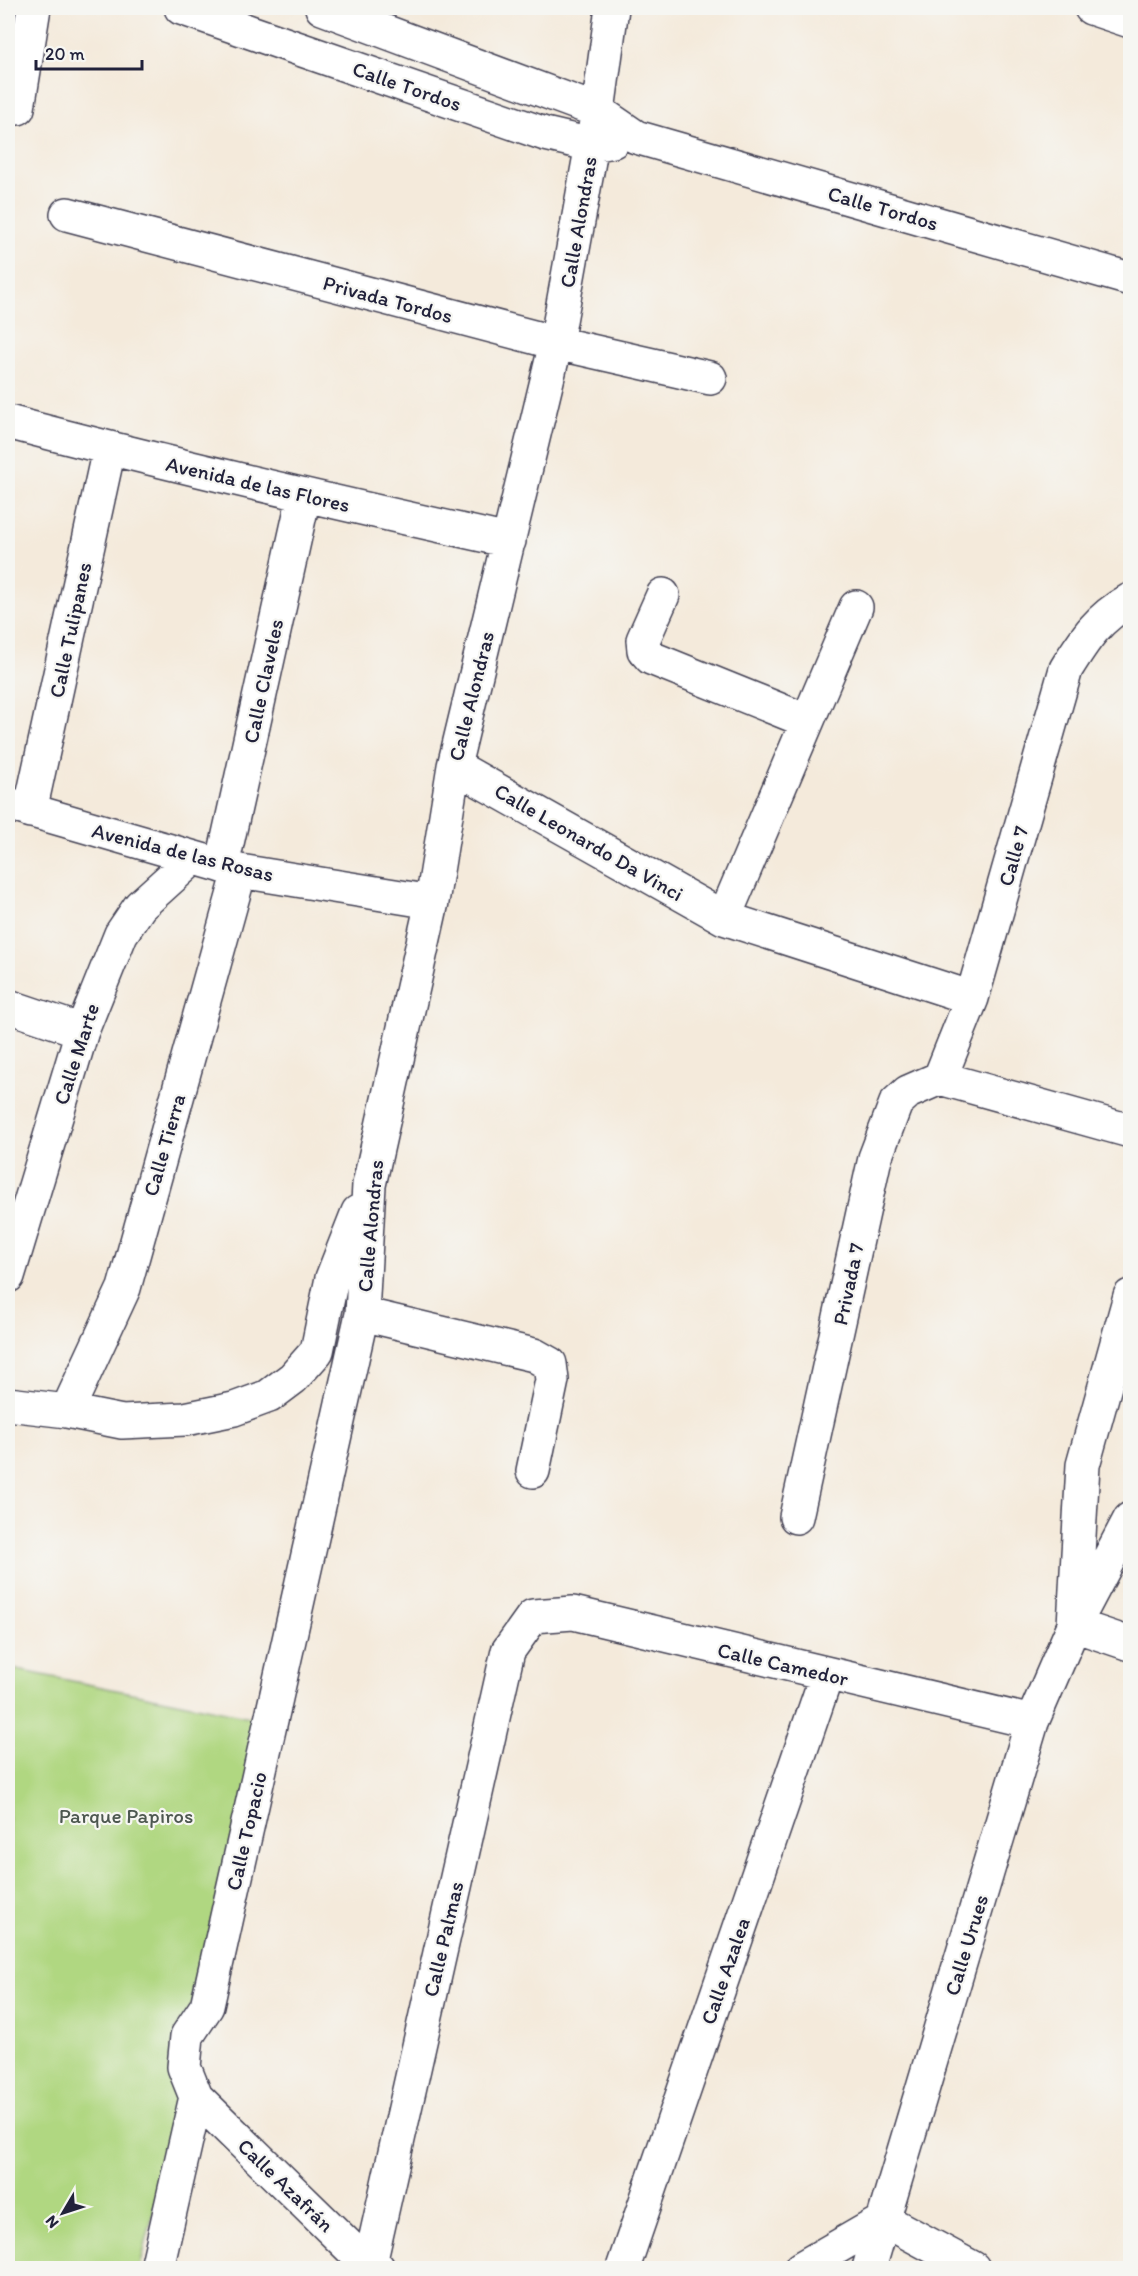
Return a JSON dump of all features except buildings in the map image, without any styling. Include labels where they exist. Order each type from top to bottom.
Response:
[{"type":"street","points":[[18,108],[34,8]]},
{"type":"street","name":"Calle Tordos","points":[[181,8],[545,134],[592,145],[636,137]]},
{"type":"street","name":"Calle Tordos","points":[[322,8],[598,111],[636,137],[1131,279]]},
{"type":"street","name":"Calle Alondras","points":[[346,1387],[362,1314],[369,1185],[432,902],[454,766],[556,343],[598,111],[612,8]]},
{"type":"street","points":[[1091,8],[1131,21]]},
{"type":"street","name":"Privada Tordos","points":[[67,214],[556,343],[710,378]]},
{"type":"street","name":"Avenida de las Flores","points":[[8,422],[304,496],[509,541]]},
{"type":"street","name":"Calle Tulipanes","points":[[19,808],[110,449]]},
{"type":"street","name":"Calle Claveles","points":[[218,865],[304,496]]},
{"type":"street","points":[[663,595],[643,640],[644,650],[651,658],[807,721]]},
{"type":"street","name":"Calle 7","points":[[940,1078],[972,998],[1066,669],[1087,635],[1119,607],[1131,600]]},
{"type":"street","points":[[724,918],[856,607]]},
{"type":"street","name":"Calle Leonardo Da Vinci","points":[[454,766],[724,918],[972,998]]},
{"type":"street","name":"Avenida de las Rosas","points":[[19,808],[218,865],[432,902]]},
{"type":"street","name":"Calle Marte","points":[[8,1276],[82,1031],[121,934],[140,906],[218,865]]},
{"type":"street","name":"Calle Tierra","points":[[67,1411],[124,1288],[218,865]]},
{"type":"street","points":[[8,1006],[82,1031]]},
{"type":"street","points":[[940,1078],[1131,1131]]},
{"type":"street","name":"Privada 7","points":[[796,1517],[875,1158],[896,1103],[908,1092],[940,1078]]},
{"type":"street","points":[[8,1404],[67,1411],[122,1422],[185,1419],[234,1408],[269,1396],[293,1378],[317,1351],[332,1278],[369,1185]]},
{"type":"street","name":"Calle Urues","points":[[1074,1625],[1083,1465],[1131,1296]]},
{"type":"street","points":[[362,1314],[534,1355],[550,1364],[552,1380],[533,1471]]},
{"type":"street","name":"Calle Topacio","points":[[196,2097],[184,2067],[187,2036],[207,2006],[346,1387]]},
{"type":"street","name":"Calle Urues","points":[[869,2268],[1032,1722],[1074,1625],[1131,1519]]},
{"type":"street","name":"Calle Camedor","points":[[533,1616],[573,1613],[1032,1722]]},
{"type":"street","name":"Calle Palmas","points":[[372,2268],[508,1651],[533,1616]]},
{"type":"street","points":[[1074,1625],[1131,1644]]},
{"type":"street","name":"Calle Azalea","points":[[623,2268],[827,1674]]},
{"type":"street","points":[[157,2268],[196,2097]]},
{"type":"street","name":"Calle Azafrán","points":[[196,2097],[372,2268]]},
{"type":"street","points":[[801,2268],[884,2220],[974,2268]]},
{"type":"green space","name":"Parque Papiros","points":[[8,1668],[270,1721],[140,2268],[8,2268]]}]
